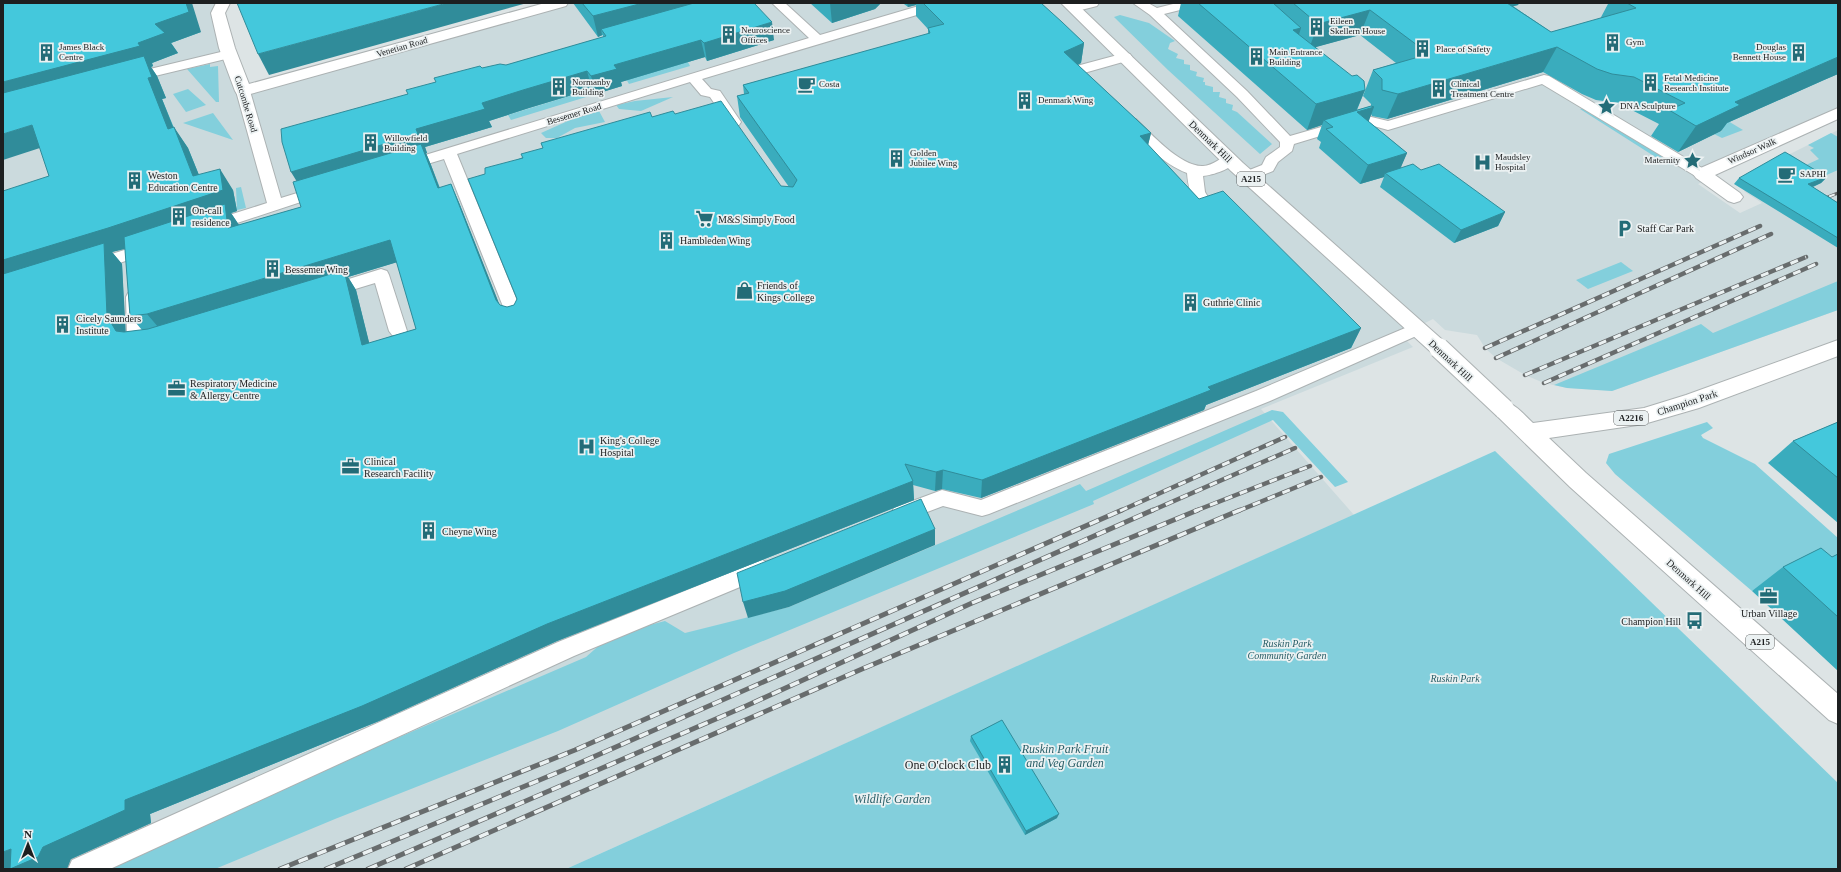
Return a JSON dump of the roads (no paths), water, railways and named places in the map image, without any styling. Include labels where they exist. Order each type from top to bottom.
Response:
[{"type":"main road","name":"Cutcombe Road","points":[[223,3],[218,13],[229,54],[243,91]]},
{"type":"main road","name":"Venetian Road","points":[[243,91],[561,3]]},
{"type":"main road","name":"Denmark Hill","points":[[1071,6],[1238,167],[1439,348],[1530,432],[1578,480],[1838,712]]},
{"type":"main road","name":"Windsor Walk","points":[[1702,174],[1838,113]]},
{"type":"main road","points":[[1702,174],[1734,197]]},
{"type":"main road","name":"Champion Park","points":[[1530,432],[1644,416],[1691,402],[1838,348]]},
{"type":"lane","points":[[778,3],[817,39]]},
{"type":"lane","name":"Bessemer Road","points":[[388,171],[817,39],[943,3]]},
{"type":"lane","points":[[1071,6],[1093,3]]},
{"type":"lane","points":[[1120,113],[1181,165],[1204,171],[1238,167],[1255,159],[1271,160],[1287,148],[1287,142],[1242,94],[1155,12],[1139,3]]},
{"type":"lane","points":[[1155,12],[1184,5]]},
{"type":"lane","points":[[120,80],[229,54]]},
{"type":"lane","points":[[1098,92],[1076,73],[1078,70],[1125,57]]},
{"type":"lane","points":[[694,78],[706,92],[715,94],[742,133]]},
{"type":"lane","points":[[1287,142],[1363,112],[1388,126],[1544,79],[1702,174]]},
{"type":"lane","name":"Cutcombe Road","points":[[243,91],[275,205]]},
{"type":"lane","points":[[450,152],[516,320]]},
{"type":"lane","points":[[1195,169],[1195,184],[1198,195],[1204,204]]},
{"type":"lane","points":[[195,232],[275,205],[335,187]]},
{"type":"lane","points":[[78,270],[132,269],[167,242]]},
{"type":"lane","points":[[132,269],[136,336],[142,345],[164,342]]},
{"type":"lane","points":[[314,296],[381,275],[398,331]]},
{"type":"lane","points":[[883,521],[942,498],[982,508],[1263,396],[1417,329]]},
{"type":"lane","points":[[81,869],[566,648],[782,561]]},
{"type":"railway","points":[[1818,201],[1838,193]]},
{"type":"railway","points":[[1485,348],[1760,226]]},
{"type":"railway","points":[[1496,358],[1771,234]]},
{"type":"railway","points":[[1525,375],[1806,257]]},
{"type":"railway","points":[[1544,383],[1816,264]]},
{"type":"railway","points":[[1120,511],[1285,437]]},
{"type":"railway","points":[[1151,511],[1295,448]]},
{"type":"railway","points":[[1195,511],[1310,466]]},
{"type":"railway","points":[[1238,511],[1321,477]]},
{"type":"railway","points":[[280,869],[575,750],[1122,510]]},
{"type":"railway","points":[[326,869],[566,769],[1153,510]]},
{"type":"railway","points":[[368,869],[746,706],[972,603],[1198,510]]},
{"type":"railway","points":[[406,869],[862,669],[1240,510]]},
{"type":"place","name":"Eileen Skellern House","points":[[1317,26]]},
{"type":"place","name":"Neuroscience Offices","points":[[728,35]]},
{"type":"place","name":"Gym","points":[[1613,42]]},
{"type":"place","name":"Place of Safety","points":[[1423,49]]},
{"type":"place","name":"James Black Centre","points":[[46,52]]},
{"type":"place","name":"Douglas Bennett House","points":[[1799,52]]},
{"type":"place","name":"Main Entrance Building","points":[[1256,57]]},
{"type":"place","name":"Fetal Medicine Research Institute","points":[[1651,83]]},
{"type":"place","name":"Costa","points":[[806,84]]},
{"type":"place","name":"Normanby Building","points":[[559,87]]},
{"type":"place","name":"Clinical Treatment Centre","points":[[1438,89]]},
{"type":"place","name":"Denmark Wing","points":[[1025,100]]},
{"type":"place","name":"DNA Sculpture","points":[[1607,106]]},
{"type":"place","name":"Willowfield Building","points":[[371,143]]},
{"type":"place","name":"Golden Jubilee Wing","points":[[897,158]]},
{"type":"place","name":"Maternity","points":[[1693,160]]},
{"type":"place","name":"Maudsley Hospital","points":[[1482,162]]},
{"type":"place","name":"SAPHI","points":[[1787,174]]},
{"type":"place","name":"Weston Education Centre","points":[[135,181]]},
{"type":"place","name":"On-call residence","points":[[179,216]]},
{"type":"place","name":"M&S Simply Food","points":[[705,219]]},
{"type":"place","name":"Staff Car Park","points":[[1624,228]]},
{"type":"place","name":"Hambleden Wing","points":[[667,240]]},
{"type":"place","name":"Bessemer Wing","points":[[272,269]]},
{"type":"place","name":"Friends of Kings College","points":[[744,291]]},
{"type":"place","name":"Guthrie Clinic","points":[[1190,302]]},
{"type":"place","name":"Cicely Saunders Institute","points":[[63,324]]},
{"type":"place","name":"Respiratory Medicine & Allergy Centre","points":[[177,389]]},
{"type":"place","name":"King's College Hospital","points":[[587,446]]},
{"type":"place","name":"Clinical Research Facility","points":[[351,467]]},
{"type":"place","name":"Cheyne Wing","points":[[429,531]]},
{"type":"place","name":"Urban Village","points":[[1769,596]]},
{"type":"place","name":"Champion Hill","points":[[1694,621]]},
{"type":"place","name":"One O'clock Club","points":[[1004,765]]},
{"type":"park label","name":"Ruskin Park Community Garden","points":[[1287,648]]},
{"type":"park label","name":"Ruskin Park","points":[[1455,678]]},
{"type":"park label","name":"Ruskin Park Fruit and Veg Garden","points":[[1065,756]]},
{"type":"park label","name":"Wildlife Garden","points":[[892,799]]}]
